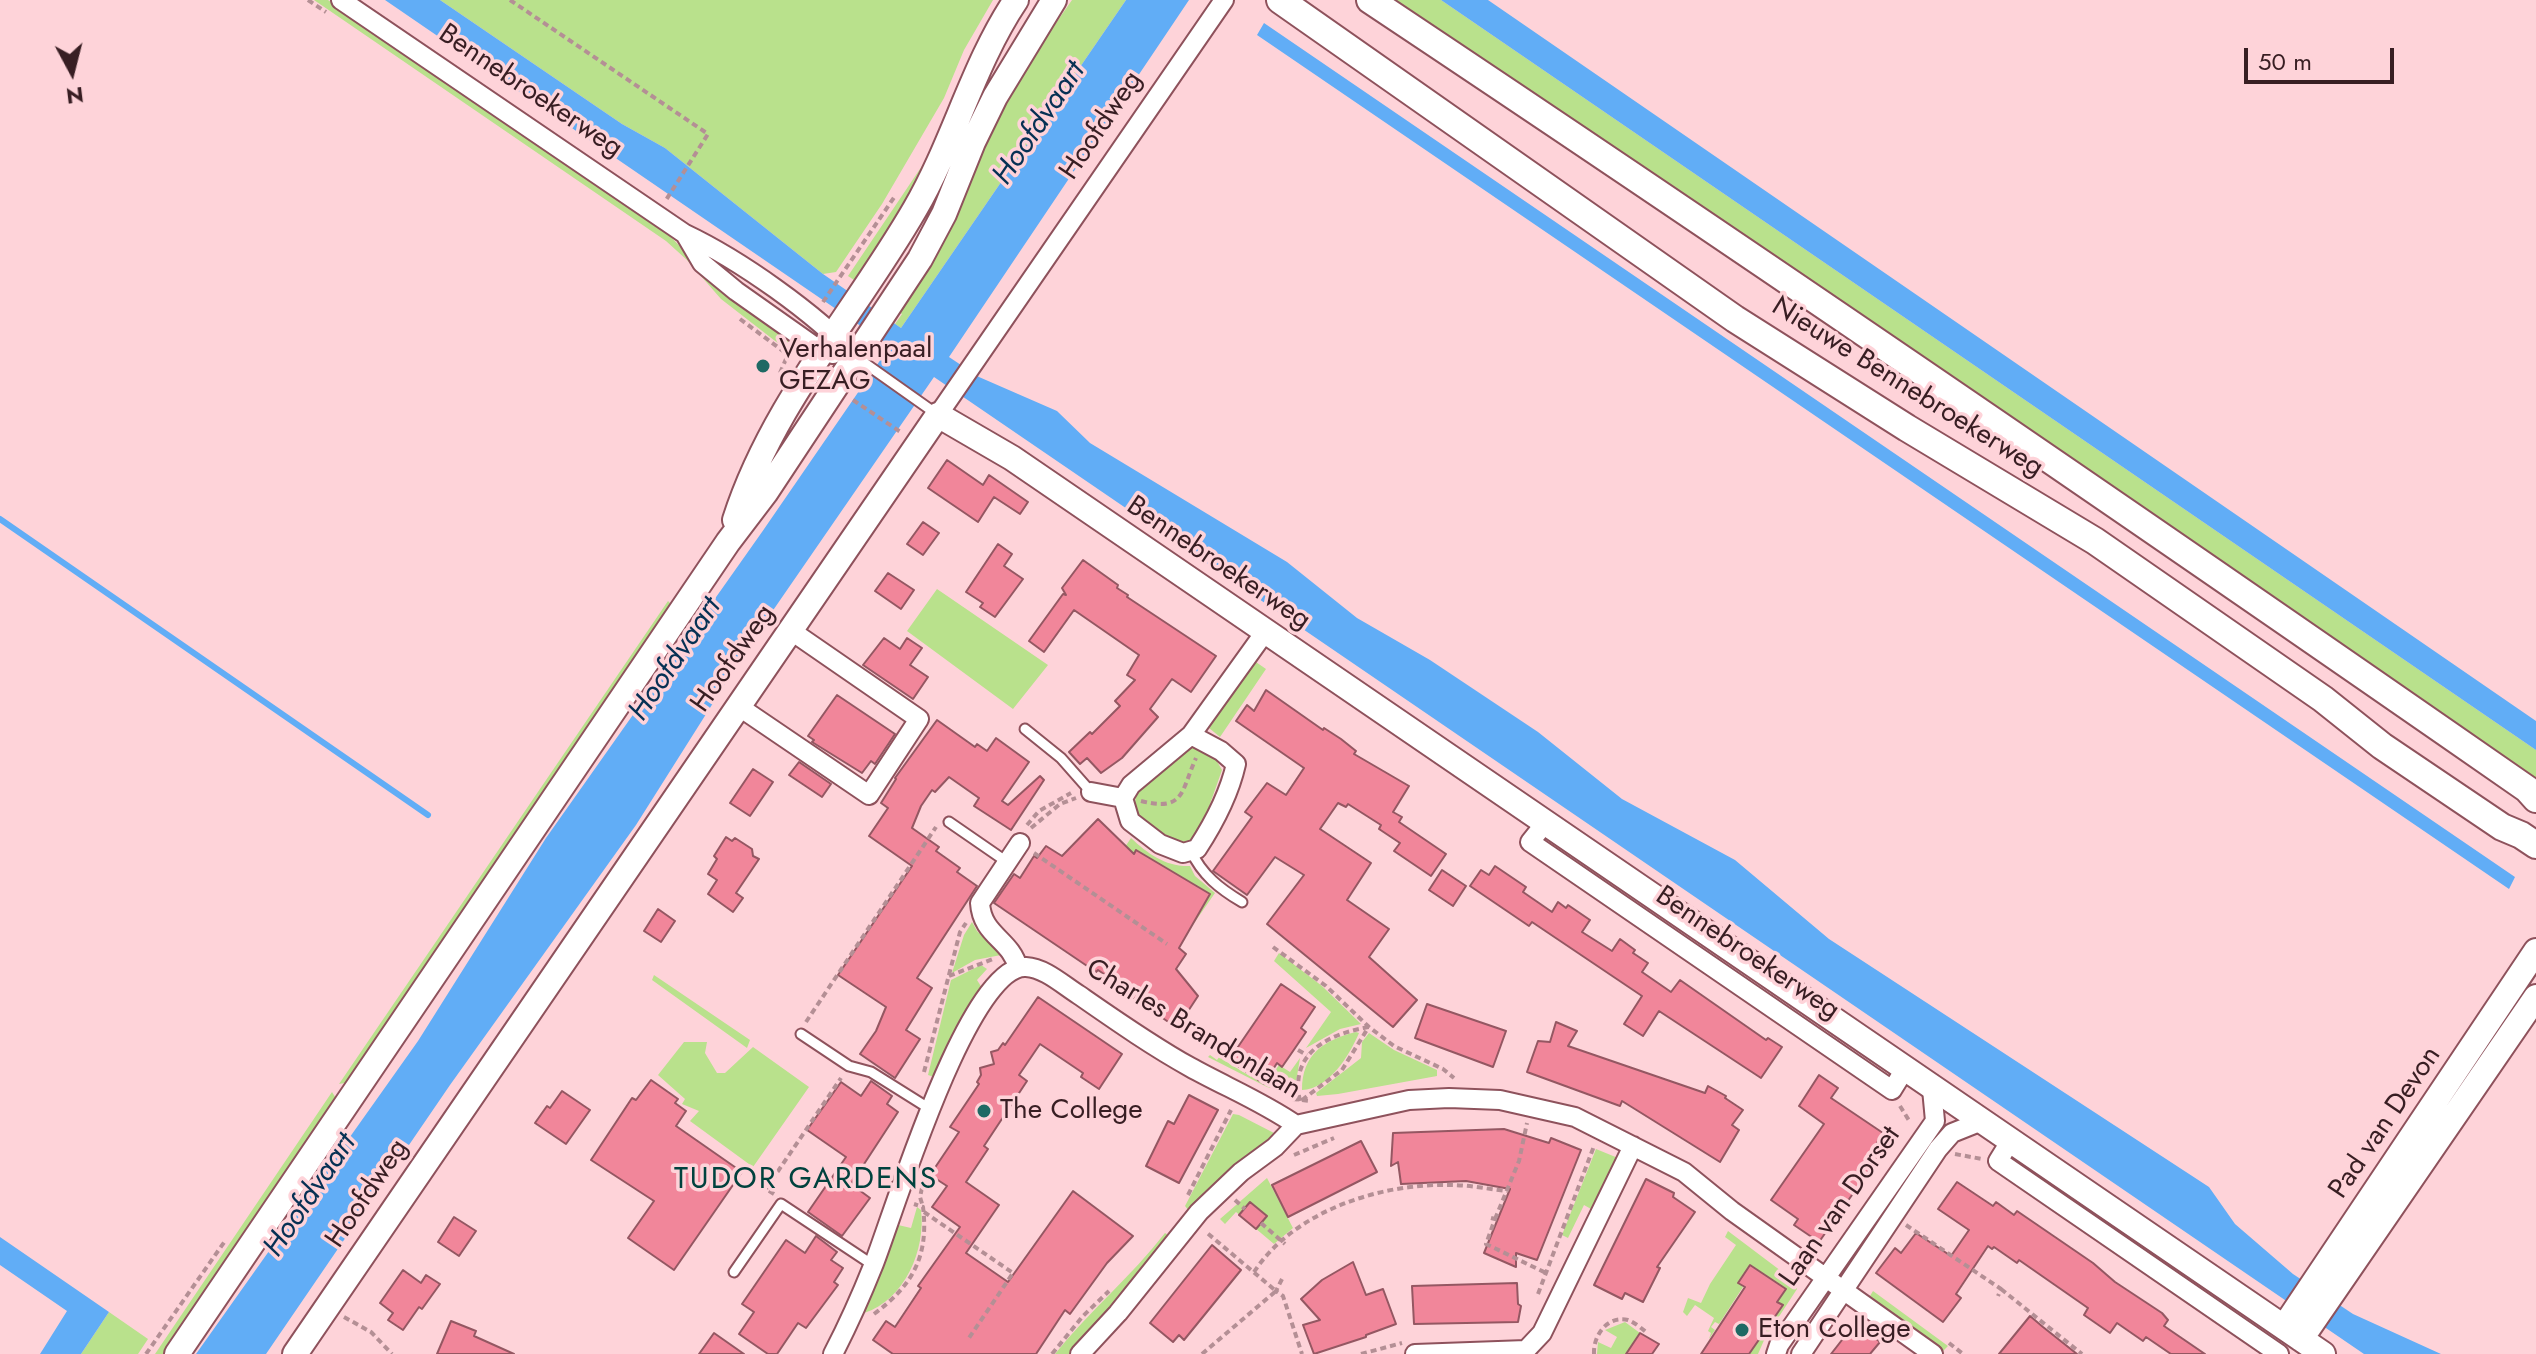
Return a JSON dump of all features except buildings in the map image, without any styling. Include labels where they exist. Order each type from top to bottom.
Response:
[{"type":"main road","name":"Nieuwe Bennebroekerweg","points":[[1280,0],[1735,319],[1907,428],[2095,541],[2323,699],[2382,746],[2502,827],[2536,845]]},
{"type":"main road","name":"Nieuwe Bennebroekerweg","points":[[1370,0],[1652,188],[2228,581],[2533,794]]},
{"type":"main road","name":"Nieuwe Bennebroekerweg","points":[[2502,827],[2515,845],[2536,861]]},
{"type":"street","name":"Bennebroekerweg","points":[[341,0],[685,234],[717,249],[816,312],[832,335],[863,353]]},
{"type":"street","points":[[728,542],[764,450],[832,335],[894,244],[942,159],[984,58],[1016,0]]},
{"type":"street","points":[[177,1354],[728,542],[863,353],[944,214],[995,97],[1054,0]]},
{"type":"street","name":"Hoofdweg","points":[[295,1354],[790,630],[933,411],[953,392],[970,369],[1224,0]]},
{"type":"street","name":"Bennebroekerweg","points":[[685,234],[702,263],[800,337],[832,335]]},
{"type":"street","name":"Bennebroekerweg","points":[[933,411],[1012,458],[1932,1089],[2297,1327],[2323,1354]]},
{"type":"street","points":[[738,706],[869,795],[919,719],[790,630]]},
{"type":"street","points":[[1198,739],[1221,751],[1236,764],[1231,786],[1197,849],[1183,853],[1160,844],[1130,821],[1123,798],[1131,785],[1198,739],[1265,632]]},
{"type":"street","points":[[1091,792],[1123,798]]},
{"type":"street","name":"Bennebroekerweg","points":[[1546,822],[1530,842],[1892,1090],[1905,1069]]},
{"type":"street","points":[[981,914],[980,903],[1020,843]]},
{"type":"street","name":"Charles Brandonlaan","points":[[981,914],[985,926],[1016,961],[1039,969],[1159,1049],[1296,1125]]},
{"type":"street","name":"Pad van Devon","points":[[2330,1280],[2536,951]]},
{"type":"street","points":[[833,1354],[873,1265],[930,1109],[964,1032],[994,985],[1016,961]]},
{"type":"street","name":"Pad van Devon","points":[[2297,1327],[2536,997]]},
{"type":"street","name":"Laan van Dorset","points":[[1776,1354],[1779,1345],[1935,1121],[1932,1089]]},
{"type":"street","points":[[1080,1354],[1118,1313],[1199,1212],[1296,1125],[1409,1100],[1484,1098],[1575,1117],[1630,1153],[1684,1172],[1825,1279],[1933,1354]]},
{"type":"street","name":"Laan van Dorset","points":[[1801,1354],[1938,1149],[1952,1133],[1982,1121]]},
{"type":"street","points":[[2011,1140],[1998,1161],[2279,1354]]},
{"type":"street","points":[[1415,1354],[1526,1350],[1542,1333],[1630,1153]]},
{"type":"lane","name":"Bennebroekerweg","points":[[863,353],[933,411]]},
{"type":"lane","points":[[1025,729],[1061,758],[1091,792]]},
{"type":"lane","points":[[949,822],[1007,862]]},
{"type":"lane","points":[[1191,851],[1197,865],[1211,880],[1242,902]]},
{"type":"lane","points":[[801,1034],[849,1066],[871,1072],[930,1109]]},
{"type":"lane","points":[[734,1272],[781,1204],[873,1265]]},
{"type":"path","points":[[510,0],[708,134],[667,198]]},
{"type":"path","points":[[816,312],[840,277]]},
{"type":"path","points":[[776,383],[788,354],[800,337]]},
{"type":"path","points":[[846,395],[907,437]]},
{"type":"path","points":[[1123,798],[1160,806],[1182,795],[1198,739]]},
{"type":"path","points":[[1020,843],[1033,826],[1060,804],[1091,792]]},
{"type":"path","points":[[1071,793],[1039,811],[1017,836],[1020,843],[1167,944]]},
{"type":"path","points":[[801,1034],[799,1032],[942,818],[949,822]]},
{"type":"path","points":[[940,1085],[923,1076],[960,932],[969,920],[981,914]]},
{"type":"path","points":[[1273,947],[1326,986],[1394,1046],[1443,1069],[1454,1078]]},
{"type":"path","points":[[948,977],[986,960],[1016,961]]},
{"type":"path","points":[[1369,1027],[1342,1070],[1300,1101],[1299,1077],[1307,1055],[1337,1034],[1369,1027]]},
{"type":"path","points":[[1298,1050],[1307,1055]]},
{"type":"path","points":[[781,1204],[776,1195],[766,1189],[849,1066]]},
{"type":"path","points":[[1186,1199],[1231,1109],[1240,1113]]},
{"type":"path","points":[[1520,1120],[1528,1122],[1519,1161],[1493,1219],[1486,1244],[1566,1282]]},
{"type":"path","points":[[1286,1162],[1343,1134]]},
{"type":"path","points":[[1581,1140],[1630,1153]]},
{"type":"path","points":[[1535,1300],[1595,1145]]},
{"type":"path","points":[[1254,1272],[1265,1255],[1319,1216],[1363,1197],[1401,1188],[1451,1185],[1507,1191]]},
{"type":"path","points":[[1234,1199],[1245,1191]]},
{"type":"path","points":[[853,1314],[863,1318],[873,1315],[914,1274],[924,1240],[923,1207],[897,1200]]},
{"type":"path","points":[[924,1212],[1013,1273],[969,1338]]},
{"type":"path","points":[[1894,1216],[2001,1289],[2082,1354]]},
{"type":"path","points":[[1261,1223],[1283,1243]]},
{"type":"path","points":[[1198,1238],[1204,1231],[1283,1296],[1302,1354]]},
{"type":"path","points":[[146,1354],[226,1240]]},
{"type":"path","points":[[1202,1354],[1276,1291],[1282,1279]]},
{"type":"path","points":[[1052,1354],[1083,1316],[1116,1284]]},
{"type":"path","points":[[1998,1296],[2001,1289]]},
{"type":"path","points":[[327,1307],[371,1332],[392,1354]]},
{"type":"path","points":[[1594,1354],[1595,1339],[1609,1323],[1625,1319],[1646,1332]]},
{"type":"green space","points":[[314,0],[328,0],[669,235],[695,262],[790,338],[786,345],[779,344],[721,299],[666,241]]},
{"type":"green space","points":[[440,0],[993,0],[964,50],[944,98],[882,204],[836,272],[823,274],[665,148],[622,124]]},
{"type":"green space","points":[[1072,0],[1126,0],[901,328],[895,324],[902,314],[898,312],[944,242],[1007,93]]},
{"type":"green space","points":[[1387,0],[1441,0],[2536,750],[2536,781]]},
{"type":"green space","points":[[945,121],[950,126],[860,284],[848,276],[924,163]]},
{"type":"green space","points":[[937,589],[1048,665],[1013,709],[907,631]]},
{"type":"green space","points":[[668,601],[674,607],[350,1082],[339,1084]]},
{"type":"green space","points":[[1253,660],[1266,669],[1220,737],[1209,728],[1209,724]]},
{"type":"green space","points":[[1196,747],[1215,758],[1222,770],[1204,821],[1188,845],[1166,836],[1134,811],[1136,795],[1186,748]]},
{"type":"green space","points":[[1131,838],[1158,858],[1190,866],[1195,876],[1215,893],[1190,929],[1199,887],[1173,872],[1129,862],[1095,892]]},
{"type":"green space","points":[[972,922],[1001,955],[975,960],[952,973],[964,935]]},
{"type":"green space","points":[[1279,953],[1322,986],[1361,1024],[1340,1029],[1306,1048],[1331,1012],[1274,961]]},
{"type":"green space","points":[[981,965],[987,969],[977,980],[982,988],[934,1077],[928,1075],[951,980]]},
{"type":"green space","points":[[654,975],[750,1040],[747,1048],[652,980]]},
{"type":"green space","points":[[1359,1033],[1355,1042],[1337,1070],[1321,1084],[1302,1090],[1306,1067],[1317,1050],[1334,1039]]},
{"type":"green space","points":[[1369,1033],[1394,1050],[1437,1070],[1437,1076],[1317,1096],[1316,1093],[1361,1058],[1362,1042]]},
{"type":"green space","points":[[1233,1037],[1239,1040],[1225,1061],[1265,1085],[1279,1065],[1290,1072],[1300,1058],[1294,1094],[1267,1087],[1208,1057],[1210,1055],[1217,1060]]},
{"type":"green space","points":[[684,1042],[707,1042],[705,1053],[717,1073],[725,1073],[753,1047],[809,1087],[753,1167],[690,1121],[699,1111],[682,1104],[685,1099],[658,1075]]},
{"type":"green space","points":[[332,1092],[337,1100],[164,1354],[155,1354]]},
{"type":"green space","points":[[1233,1114],[1274,1133],[1271,1140],[1189,1211],[1185,1206]]},
{"type":"green space","points":[[1596,1149],[1618,1158],[1591,1209],[1584,1205],[1568,1238],[1562,1235]]},
{"type":"green space","points":[[1267,1178],[1293,1228],[1274,1244],[1236,1212],[1225,1224],[1220,1219]]},
{"type":"green space","points":[[917,1207],[921,1210],[922,1225],[910,1271],[891,1297],[864,1313],[861,1311],[898,1225],[911,1228]]},
{"type":"green space","points":[[1728,1231],[1797,1283],[1797,1289],[1758,1354],[1749,1354],[1782,1306],[1777,1302],[1785,1289],[1750,1265],[1738,1282],[1743,1287],[1719,1324],[1715,1322],[1711,1327],[1715,1330],[1709,1339],[1711,1333],[1708,1331],[1714,1318],[1695,1305],[1687,1316],[1683,1312],[1688,1298],[1701,1303],[1736,1245],[1725,1237]]},
{"type":"green space","points":[[1165,1233],[1171,1237],[1092,1331],[1070,1354],[1055,1354],[1138,1264]]},
{"type":"green space","points":[[1873,1291],[1948,1346],[1943,1351],[1870,1296]]},
{"type":"green space","points":[[109,1312],[148,1339],[138,1354],[81,1354]]},
{"type":"green space","points":[[1625,1322],[1640,1333],[1626,1354],[1597,1354],[1598,1342],[1611,1348],[1617,1337],[1605,1330]]},
{"type":"water","name":"Hoofdvaart","points":[[385,0],[440,0],[622,124],[665,148],[823,274],[901,328],[1126,0],[1189,0],[949,357],[979,377],[1057,411],[1090,443],[1287,562],[1357,618],[1430,660],[1538,732],[1622,799],[1735,860],[1829,939],[2209,1187],[2235,1224],[2293,1274],[2353,1314],[2441,1354],[2364,1354],[934,377],[756,635],[636,825],[450,1085],[266,1354],[196,1354],[418,1041],[546,838],[890,346]]},
{"type":"water","points":[[1441,0],[1488,0],[2536,721],[2536,750]]},
{"type":"water","points":[[1264,23],[2515,877],[2509,889],[1257,35]]},
{"type":"water","points":[[0,1237],[109,1312],[81,1354],[40,1354],[67,1311],[0,1265]]},
{"type":"waterway","points":[[0,519],[428,815]]},
{"type":"place","name":"Verhalenpaal GEZAG","points":[[763,366]]},
{"type":"place","name":"The College","points":[[984,1111]]},
{"type":"place","name":"Eton College","points":[[1742,1330]]},
{"type":"district","name":"TUDOR GARDENS","points":[[806,1181]]}]
